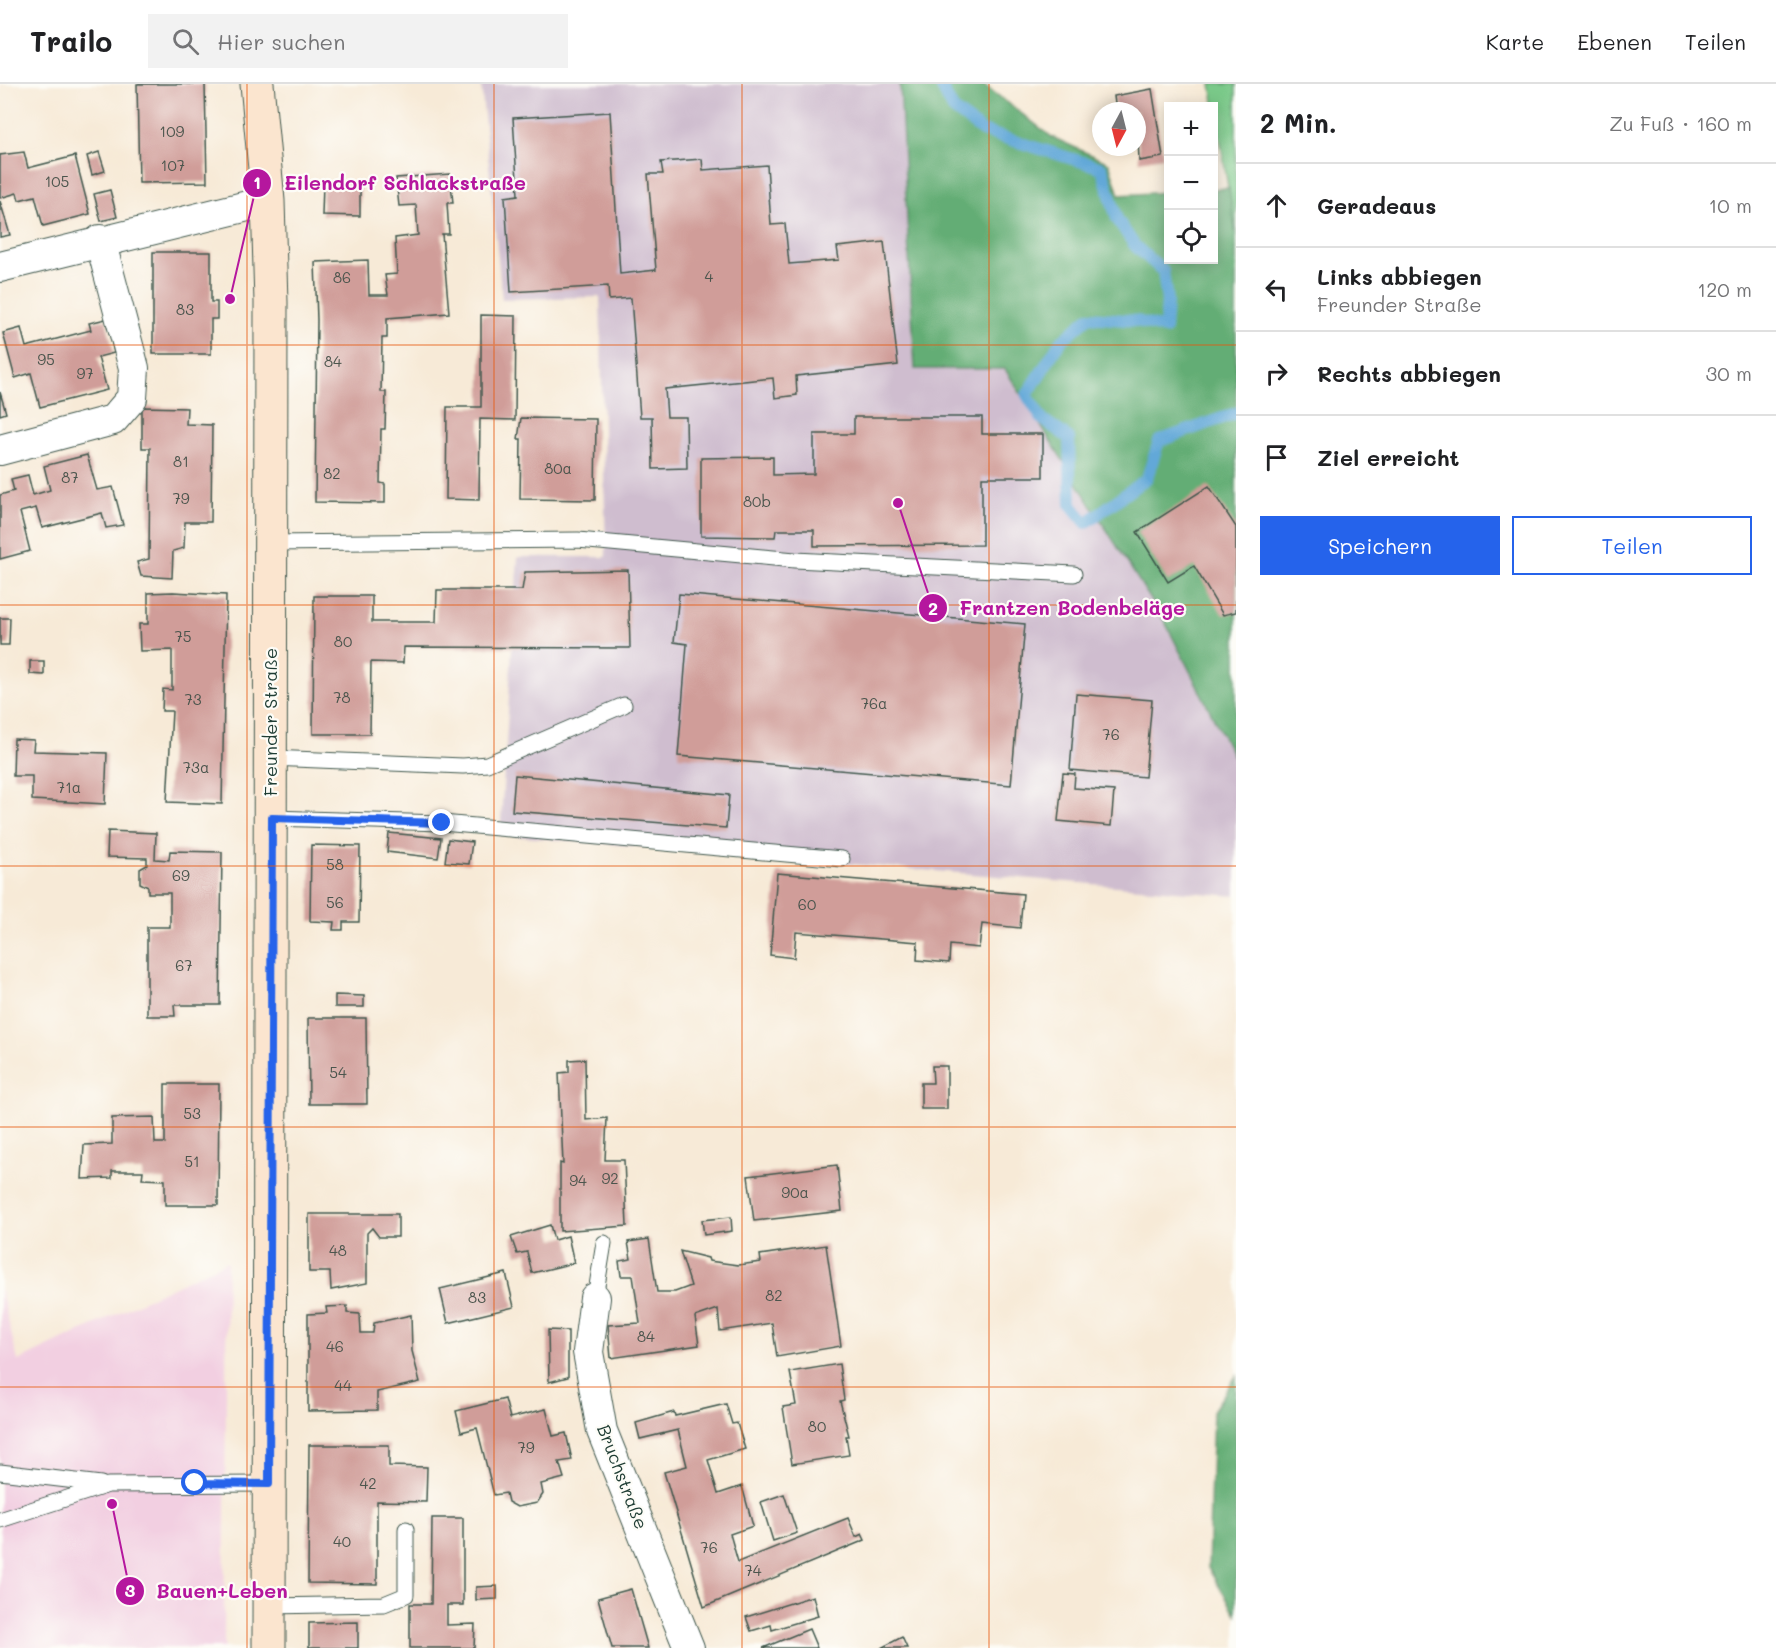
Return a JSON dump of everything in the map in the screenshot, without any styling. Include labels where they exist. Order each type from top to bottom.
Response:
[{"type":"main road","name":"Freunder Straße","points":[[257,84],[268,201],[271,543],[269,1648]]},
{"type":"street","points":[[0,267],[100,240],[268,201]]},
{"type":"street","points":[[0,450],[113,420],[132,398],[134,368],[100,240]]},
{"type":"street","name":"Bruchstraße","points":[[595,1298],[588,1352],[602,1431],[689,1648]]},
{"type":"lane","points":[[271,543],[578,540],[795,560],[1074,574]]},
{"type":"lane","points":[[270,758],[463,766],[487,764],[624,705]]},
{"type":"lane","points":[[272,818],[442,823],[842,860]]},
{"type":"lane","points":[[595,1298],[604,1243]]},
{"type":"lane","points":[[0,1472],[108,1485],[269,1484]]},
{"type":"lane","points":[[0,1520],[108,1485]]},
{"type":"lane","points":[[269,1606],[384,1604],[406,1595],[406,1529]]},
{"type":"shaded area","points":[[481,84],[900,84],[915,369],[1005,369],[1165,622],[1236,762],[1236,896],[500,835],[518,557],[606,557],[600,297],[502,299]]},
{"type":"shaded area","points":[[227,1261],[224,1648],[0,1648],[0,1287],[18,1361]]},
{"type":"green space","points":[[900,84],[983,84],[1052,137],[1109,163],[1119,195],[1164,192],[1164,264],[1218,264],[1218,189],[1229,188],[1236,236],[1236,762],[1165,622],[1005,369],[915,369]]},
{"type":"green space","points":[[1211,84],[1236,84],[1236,236],[1218,127],[1218,102],[1214,102]]},
{"type":"green space","points":[[1236,1376],[1236,1614],[1208,1568],[1213,1411]]},
{"type":"building","points":[[137,84],[205,84],[207,182],[139,183]]},
{"type":"building","points":[[1152,89],[1163,157],[1139,161],[1139,156],[1146,156],[1146,102],[1115,102],[1114,96]]},
{"type":"building","points":[[610,112],[620,274],[656,270],[648,174],[663,174],[661,162],[702,159],[703,170],[767,165],[771,225],[785,224],[789,264],[839,260],[837,247],[884,242],[898,365],[796,376],[797,395],[775,398],[773,378],[665,389],[667,417],[686,417],[687,468],[653,469],[652,417],[640,417],[631,298],[609,300],[608,286],[511,292],[505,197],[518,195],[513,118]]},
{"type":"building","points":[[24,152],[28,168],[75,156],[90,214],[43,226],[35,196],[19,200],[17,193],[0,198],[0,155]]},
{"type":"building","points":[[99,152],[105,171],[92,175],[87,156]]},
{"type":"building","points":[[450,174],[453,203],[447,203],[449,234],[442,234],[449,313],[387,318],[387,338],[382,338],[381,392],[386,392],[385,429],[381,429],[380,483],[385,484],[385,503],[315,502],[317,320],[315,262],[368,260],[369,295],[388,295],[385,275],[397,274],[395,238],[418,235],[416,205],[399,206],[396,178]]},
{"type":"building","points":[[323,183],[360,184],[360,216],[322,215]]},
{"type":"building","points":[[110,190],[117,217],[101,221],[94,194]]},
{"type":"building","points":[[0,201],[10,235],[0,237]]},
{"type":"building","points":[[153,252],[211,252],[211,302],[217,302],[217,319],[211,319],[211,354],[153,354]]},
{"type":"building","points":[[481,315],[516,316],[515,420],[480,419],[479,500],[446,499],[447,407],[481,407]]},
{"type":"building","points":[[106,319],[114,353],[98,357],[107,390],[40,407],[31,373],[15,378],[3,333],[21,328],[26,347],[91,330],[89,323]]},
{"type":"building","points":[[0,392],[6,413],[0,415]]},
{"type":"building","points":[[142,407],[187,408],[186,424],[212,425],[211,522],[185,522],[184,548],[173,551],[172,578],[141,576],[137,562],[149,559],[150,448],[142,448]]},
{"type":"building","points":[[854,417],[982,417],[982,434],[1043,434],[1043,477],[982,477],[982,545],[814,546],[814,530],[776,530],[775,537],[701,536],[701,458],[773,457],[773,475],[814,474],[814,434],[854,434]]},
{"type":"building","points":[[521,418],[596,419],[595,500],[520,499],[521,439],[518,439]]},
{"type":"building","points":[[87,455],[97,490],[113,487],[123,525],[106,528],[102,513],[42,528],[36,508],[20,512],[30,551],[0,559],[0,495],[14,491],[11,479],[28,475],[33,495],[50,490],[44,466]]},
{"type":"building","points":[[1209,486],[1236,527],[1236,612],[1223,615],[1194,566],[1168,582],[1137,532]]},
{"type":"building","points":[[628,570],[630,648],[404,647],[403,663],[371,662],[370,734],[313,734],[314,596],[372,596],[372,622],[436,622],[437,590],[522,590],[525,572]]},
{"type":"building","points":[[148,593],[226,595],[222,804],[167,802],[172,711],[162,711],[163,689],[172,690],[172,650],[140,651],[139,624],[148,624]]},
{"type":"building","points":[[679,594],[1025,624],[1011,785],[678,756],[687,644],[674,642]]},
{"type":"building","points":[[0,618],[10,618],[9,645],[0,645]]},
{"type":"building","points":[[30,661],[44,661],[44,675],[30,674]]},
{"type":"building","points":[[1076,694],[1152,700],[1145,777],[1070,770]]},
{"type":"building","points":[[14,739],[34,740],[33,751],[107,753],[105,804],[32,800],[32,776],[13,776]]},
{"type":"building","points":[[1063,773],[1075,774],[1074,788],[1114,791],[1111,826],[1058,821]]},
{"type":"building","points":[[515,775],[729,795],[726,828],[512,811]]},
{"type":"building","points":[[108,831],[156,833],[155,859],[169,860],[170,851],[222,852],[220,1005],[174,1005],[175,1016],[147,1016],[147,927],[170,927],[170,893],[148,893],[148,887],[140,883],[140,869],[147,865],[147,858],[107,857]]},
{"type":"building","points":[[389,833],[441,838],[438,858],[387,852]]},
{"type":"building","points":[[448,839],[472,842],[469,864],[445,862]]},
{"type":"building","points":[[311,845],[360,846],[359,922],[343,922],[343,930],[333,930],[334,922],[310,921]]},
{"type":"building","points":[[777,873],[1023,894],[1020,928],[982,924],[979,948],[950,945],[949,963],[917,960],[918,942],[796,932],[794,958],[770,955]]},
{"type":"building","points":[[335,995],[364,996],[364,1007],[335,1007]]},
{"type":"building","points":[[308,1018],[366,1018],[367,1104],[309,1104]]},
{"type":"building","points":[[585,1059],[586,1120],[607,1118],[605,1160],[624,1160],[627,1226],[560,1231],[560,1163],[563,1164],[559,1073],[569,1072],[569,1060]]},
{"type":"building","points":[[932,1066],[947,1066],[947,1109],[921,1109],[921,1083],[933,1083]]},
{"type":"building","points":[[165,1084],[219,1084],[218,1205],[165,1205],[165,1180],[142,1179],[143,1171],[112,1171],[112,1178],[82,1179],[84,1145],[112,1144],[112,1118],[154,1117],[155,1143],[165,1143]]},
{"type":"building","points":[[837,1165],[842,1211],[754,1221],[748,1176]]},
{"type":"building","points":[[309,1214],[398,1214],[398,1237],[379,1237],[372,1228],[367,1233],[367,1283],[331,1290],[330,1272],[309,1272]]},
{"type":"building","points":[[731,1217],[732,1231],[704,1235],[702,1220]]},
{"type":"building","points":[[550,1225],[554,1240],[568,1236],[574,1263],[532,1273],[527,1252],[517,1254],[511,1237]]},
{"type":"building","points":[[649,1239],[657,1292],[675,1292],[691,1286],[680,1251],[708,1258],[709,1261],[738,1265],[761,1262],[760,1255],[826,1245],[841,1346],[777,1357],[772,1323],[720,1331],[718,1309],[695,1317],[699,1345],[611,1358],[608,1325],[640,1323],[633,1276],[621,1276],[619,1261],[631,1259],[628,1242]]},
{"type":"building","points":[[506,1273],[514,1307],[448,1323],[440,1289]]},
{"type":"building","points":[[347,1306],[347,1313],[360,1314],[361,1333],[373,1333],[374,1323],[411,1315],[412,1351],[420,1382],[377,1392],[377,1410],[308,1411],[308,1314],[327,1313],[326,1307]]},
{"type":"building","points":[[548,1330],[568,1331],[568,1377],[549,1382]]},
{"type":"building","points":[[839,1364],[844,1400],[840,1401],[849,1436],[846,1436],[849,1455],[792,1464],[783,1407],[796,1405],[790,1372]]},
{"type":"building","points":[[505,1399],[510,1418],[546,1409],[553,1436],[566,1433],[572,1460],[559,1462],[564,1478],[541,1484],[543,1494],[537,1503],[517,1507],[508,1502],[506,1493],[494,1495],[477,1428],[461,1432],[456,1411]]},
{"type":"building","points":[[726,1404],[732,1424],[737,1423],[745,1449],[708,1460],[718,1494],[742,1486],[753,1526],[730,1534],[738,1562],[848,1518],[856,1537],[862,1534],[865,1540],[704,1607],[664,1472],[687,1466],[678,1430],[640,1439],[636,1423],[674,1412],[675,1416]]},
{"type":"building","points":[[309,1445],[389,1445],[389,1466],[427,1467],[426,1502],[377,1501],[377,1584],[308,1583]]},
{"type":"building","points":[[784,1494],[797,1533],[773,1541],[761,1502]]},
{"type":"building","points":[[432,1518],[463,1518],[463,1605],[447,1605],[447,1625],[475,1624],[474,1648],[410,1648],[410,1604],[431,1604]]},
{"type":"building","points":[[497,1586],[497,1599],[476,1600],[476,1587]]},
{"type":"building","points":[[631,1589],[648,1648],[612,1648],[598,1598]]},
{"type":"building","points":[[813,1596],[818,1616],[772,1630],[771,1625],[751,1631],[746,1617]]},
{"type":"building","points":[[358,1622],[358,1648],[309,1648],[309,1623]]},
{"type":"building","points":[[809,1629],[817,1648],[763,1648]]},
{"type":"building","points":[[902,1637],[907,1648],[881,1648]]},
{"type":"waterway","points":[[940,84],[953,109],[982,131],[1102,168],[1117,219],[1135,246],[1163,271],[1167,301],[1165,329],[1137,321],[1089,317],[1060,342],[1027,395],[1042,419],[1069,438],[1071,505],[1086,523],[1147,478],[1159,441],[1236,413]]},
{"type":"place","name":"Eilendorf Schlackstraße","points":[[230,299]]},
{"type":"place","name":"Frantzen Bodenbeläge","points":[[898,503]]},
{"type":"place","name":"Bauen+Leben","points":[[112,1504]]},
{"type":"route","points":[[195,1483],[269,1484],[272,818],[442,823]]}]
